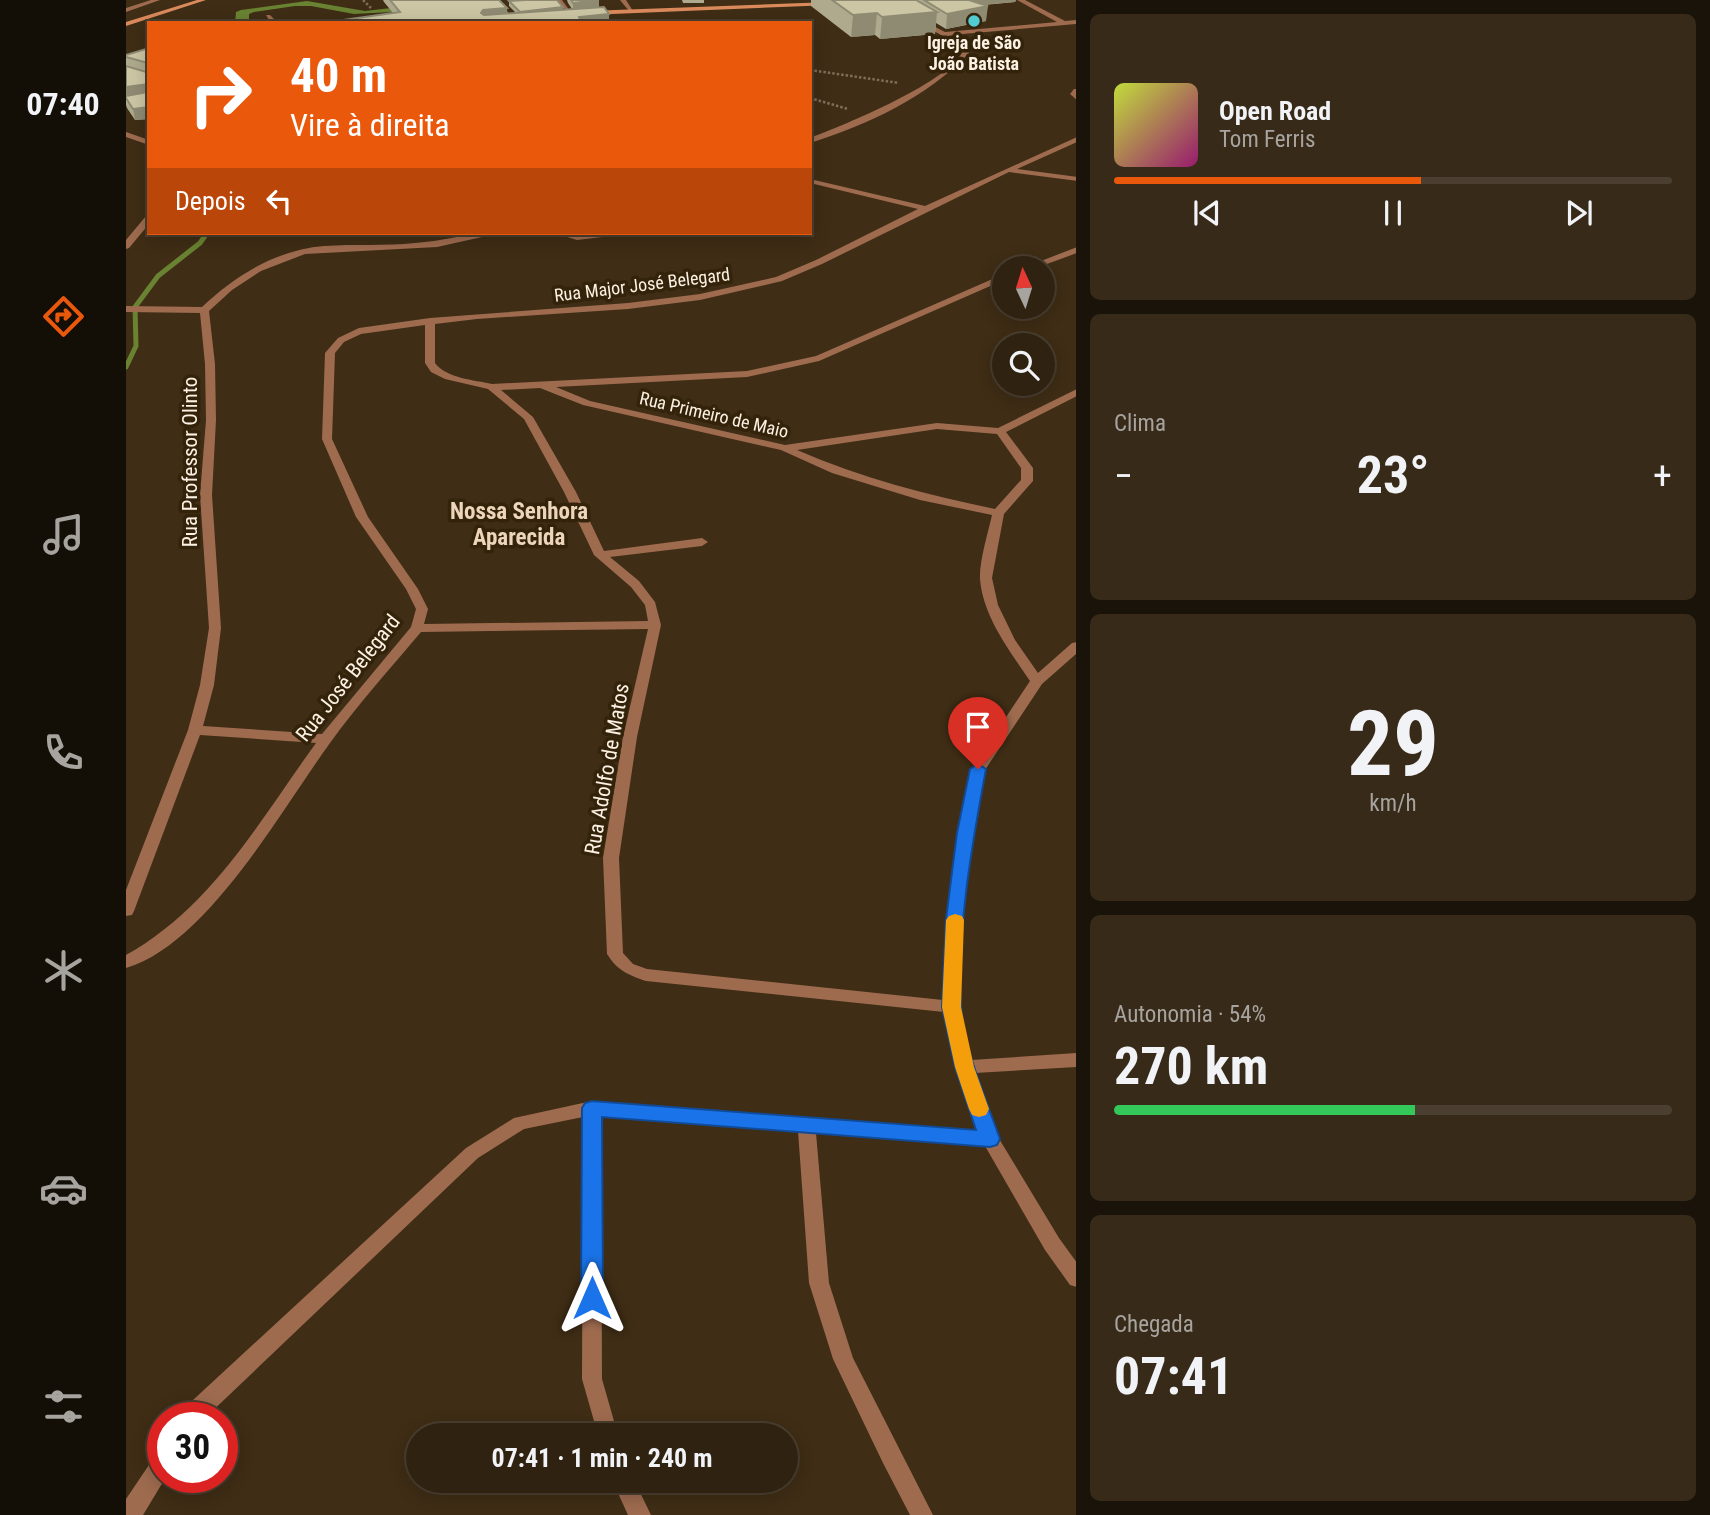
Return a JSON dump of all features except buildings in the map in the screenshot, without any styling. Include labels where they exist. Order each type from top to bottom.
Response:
[{"type":"main road","points":[[126,24],[203,0]]},
{"type":"main road","points":[[559,15],[775,2],[843,4]]},
{"type":"street","points":[[126,9],[157,0]]},
{"type":"street","points":[[559,0],[571,15]]},
{"type":"street","points":[[623,0],[631,10]]},
{"type":"street","points":[[1020,0],[1063,23]]},
{"type":"street","points":[[268,16],[273,21]]},
{"type":"street","points":[[812,140],[869,116],[924,88],[966,53],[967,47],[916,18]]},
{"type":"street","points":[[943,34],[1076,22]]},
{"type":"street","points":[[1076,91],[1076,98]]},
{"type":"street","points":[[126,134],[147,142]]},
{"type":"street","name":"Rua Major José Belegard","points":[[430,321],[628,306],[742,289],[779,279],[1076,139]]},
{"type":"street","points":[[1007,170],[1076,179]]},
{"type":"street","points":[[812,181],[927,209]]},
{"type":"street","points":[[126,246],[147,220]]},
{"type":"street","points":[[126,309],[204,310],[233,285],[278,259],[296,253],[321,249],[430,245],[485,235]]},
{"type":"street","points":[[568,235],[594,235]]},
{"type":"street","points":[[1055,258],[1076,250]]},
{"type":"street","points":[[430,321],[430,362],[435,370],[449,377],[492,387],[747,374],[819,358],[992,282]]},
{"type":"street","name":"Rua Professor Olinto","points":[[126,911],[195,730],[207,685],[215,628],[206,495],[211,420],[210,364],[204,310]]},
{"type":"street","name":"Rua José Belegard","points":[[126,962],[148,952],[186,921],[240,861],[326,739],[417,628],[422,609],[412,589],[362,517],[327,439],[330,353],[341,340],[359,331],[430,321]]},
{"type":"street","name":"Rua Primeiro de Maio","points":[[542,385],[587,404],[784,448],[836,471],[924,498],[998,513]]},
{"type":"street","points":[[417,628],[655,625],[651,605],[635,584],[600,555],[570,492],[528,417],[492,387]]},
{"type":"street","points":[[784,448],[937,426],[1000,430],[1076,392]]},
{"type":"street","points":[[1000,430],[1027,468],[1027,481],[998,513],[986,578],[992,606],[1009,640],[1037,681]]},
{"type":"street","points":[[600,555],[702,541]]},
{"type":"street","name":"Rua Adolfo de Matos","points":[[655,625],[630,737],[611,858],[615,954],[627,968],[646,975],[951,1007]]},
{"type":"street","points":[[1076,646],[1037,681],[978,769],[965,833],[955,919],[951,1007],[964,1067],[990,1139],[1052,1244],[1076,1279]]},
{"type":"street","points":[[195,730],[326,739]]},
{"type":"street","points":[[964,1067],[1076,1060]]},
{"type":"street","points":[[205,1402],[472,1153],[520,1123],[592,1108],[990,1139]]},
{"type":"street","points":[[592,1108],[592,1379],[605,1423]]},
{"type":"street","points":[[806,1123],[819,1283],[843,1359],[922,1515]]},
{"type":"street","points":[[132,1515],[134,1506],[147,1487]]},
{"type":"street","points":[[629,1493],[640,1515]]},
{"type":"path","points":[[363,0],[370,8]]},
{"type":"path","points":[[812,70],[924,88]]},
{"type":"path","points":[[812,99],[869,116]]},
{"type":"shaded area","points":[[307,1],[365,11],[400,7],[410,11],[354,14],[311,6],[295,6],[254,12],[249,14],[249,21],[235,21],[236,12]]},
{"type":"waterway","points":[[126,367],[136,346],[135,307],[158,276],[200,243],[206,235]]},
{"type":"slow traffic","points":[[955,920],[951,1007],[964,1067],[979,1109]]},
{"type":"place","name":"Igreja de São João Batista","points":[[974,21]]},
{"type":"district","name":"Nossa Senhora Aparecida","points":[[519,524]]},
{"type":"route","points":[[592,1298],[592,1108],[990,1139],[964,1067],[951,1007],[955,919],[965,833],[978,769]]}]
